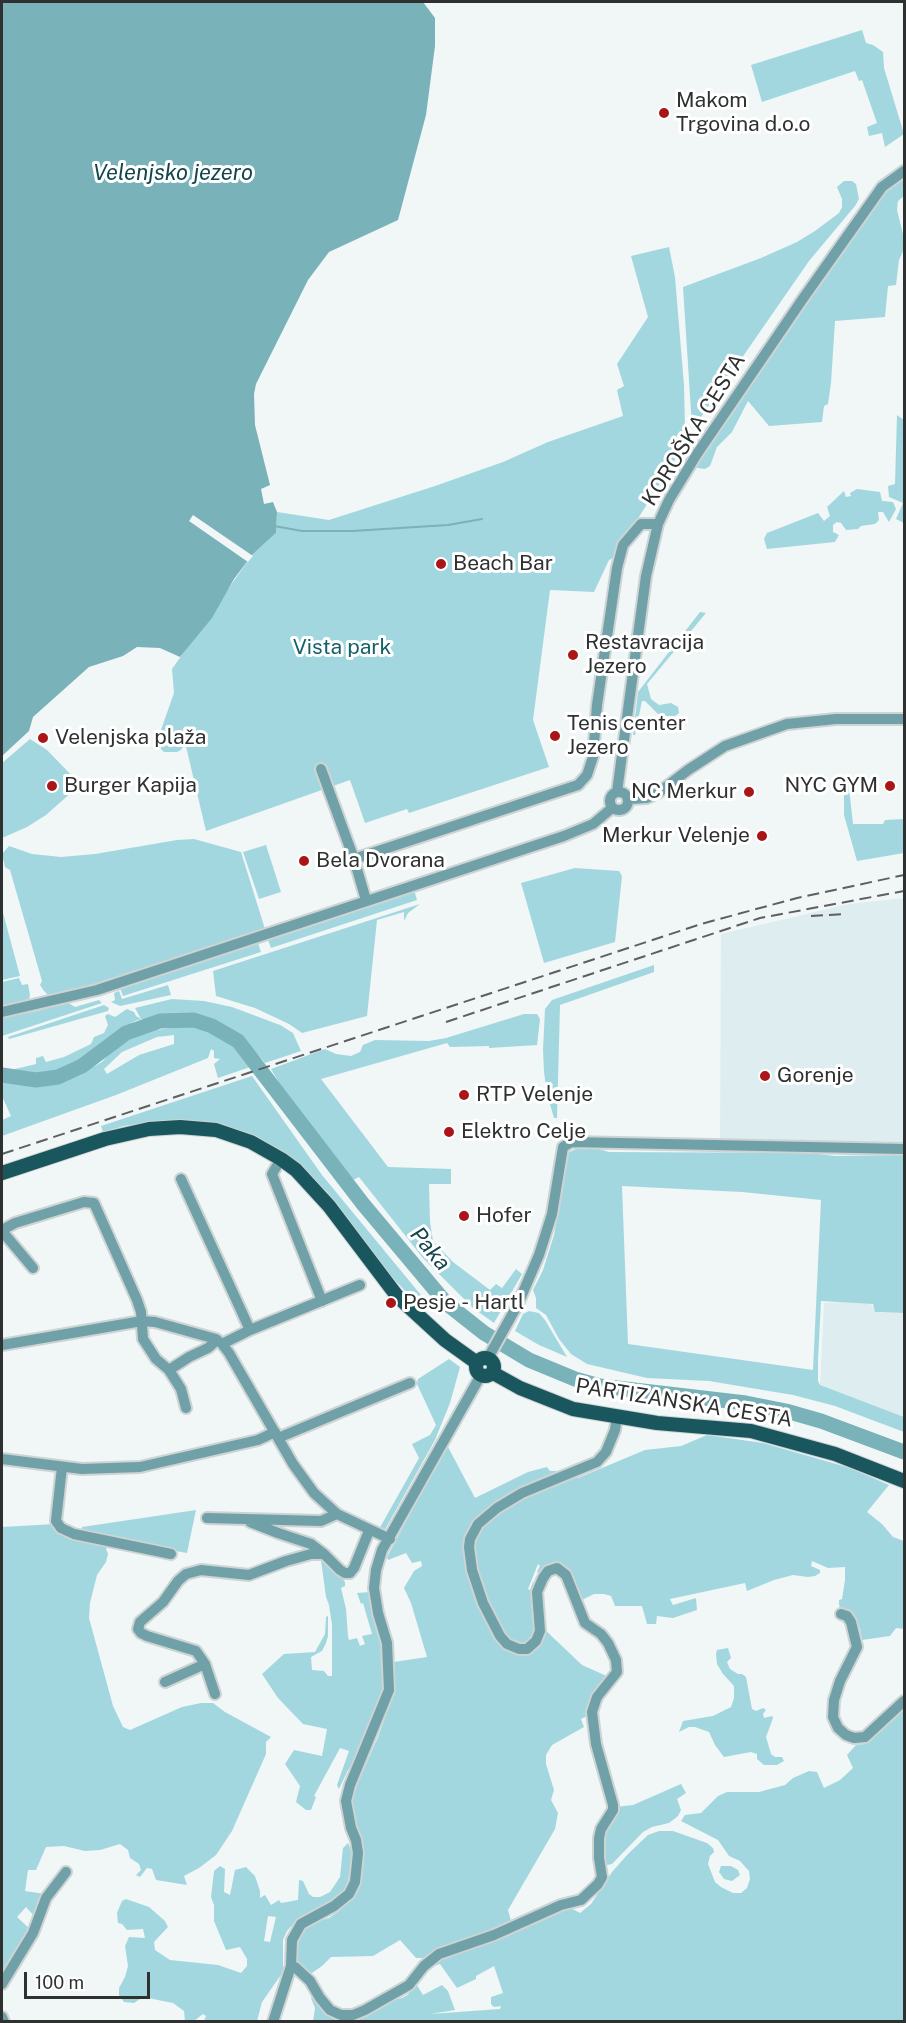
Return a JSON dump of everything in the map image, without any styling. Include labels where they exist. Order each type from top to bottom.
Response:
[{"type":"main road","name":"PARTIZANSKA CESTA","points":[[2,1173],[105,1139],[148,1129],[180,1127],[216,1130],[251,1142],[296,1170],[329,1206],[397,1296],[445,1340],[486,1363],[520,1388],[573,1409],[617,1417],[752,1431],[836,1454],[904,1481]]},
{"type":"street","name":"KOROŠKA CESTA","points":[[617,792],[646,576],[658,524],[669,500],[802,300],[882,187],[904,171]]},
{"type":"street","points":[[354,859],[578,785],[587,775],[593,757],[597,705],[617,568],[623,545],[640,524],[658,524]]},
{"type":"street","points":[[629,799],[647,798],[658,793],[725,746],[786,724],[836,719],[904,719]]},
{"type":"street","points":[[321,769],[354,859],[366,900]]},
{"type":"street","points":[[612,808],[610,798],[617,792],[623,792],[629,799]]},
{"type":"street","points":[[612,808],[624,809],[629,799]]},
{"type":"street","points":[[2,1012],[97,990],[564,836],[593,824],[612,808]]},
{"type":"street","points":[[273,2022],[291,1966],[292,1940],[301,1924],[334,1906],[349,1894],[355,1882],[358,1853],[346,1801],[350,1785],[389,1690],[387,1643],[378,1613],[374,1588],[382,1550],[506,1327],[539,1256],[552,1214],[563,1147],[570,1142],[904,1149]]},
{"type":"street","points":[[281,1159],[272,1174],[322,1300]]},
{"type":"street","points":[[181,1179],[250,1330]]},
{"type":"street","points":[[33,1268],[2,1230],[15,1223],[84,1202],[94,1203],[137,1300],[146,1345],[177,1381],[186,1408]]},
{"type":"street","points":[[169,1370],[220,1342],[360,1285]]},
{"type":"street","points":[[2,1346],[142,1321],[155,1322],[220,1342],[304,1481],[337,1514],[390,1539]]},
{"type":"street","points":[[2,1459],[62,1467],[110,1470],[140,1467],[277,1435],[410,1383]]},
{"type":"street","points":[[291,1966],[310,1981],[330,2010],[341,2015],[353,2014],[365,2010],[409,1985],[424,1966],[439,1954],[494,1935],[561,1905],[581,1899],[598,1884],[602,1877],[599,1838],[613,1805],[599,1758],[592,1712],[597,1697],[617,1672],[613,1652],[601,1634],[585,1623],[566,1575],[557,1568],[548,1571],[537,1592],[540,1631],[537,1641],[527,1649],[519,1649],[507,1644],[500,1636],[483,1603],[472,1570],[469,1547],[470,1539],[478,1524],[503,1504],[522,1493],[597,1462],[606,1452],[617,1417]]},
{"type":"street","points":[[62,1467],[56,1521],[61,1528],[74,1534],[171,1554]]},
{"type":"street","points":[[207,1518],[321,1521],[337,1514]]},
{"type":"street","points":[[247,1520],[311,1544],[345,1573],[350,1573],[354,1568],[369,1531]]},
{"type":"street","points":[[215,1694],[206,1664],[196,1651],[141,1633],[138,1629],[140,1622],[163,1602],[186,1574],[201,1570],[249,1575],[303,1556],[324,1554]]},
{"type":"street","points":[[841,1614],[847,1616],[851,1622],[857,1647],[840,1681],[834,1700],[833,1717],[838,1728],[854,1738],[865,1737],[904,1701]]},
{"type":"street","points":[[165,1682],[206,1664]]},
{"type":"street","points":[[2,1984],[33,1933],[46,1899],[66,1872]]},
{"type":"street","points":[[2,2017],[4,2022]]},
{"type":"shaded area","points":[[904,898],[904,1155],[720,1154],[721,934],[849,904]]},
{"type":"shaded area","points":[[868,1301],[878,1313],[904,1313],[904,1417],[820,1386],[824,1303]]},
{"type":"green space","points":[[862,30],[866,43],[883,52],[884,68],[904,134],[885,147],[882,133],[869,136],[867,127],[877,123],[862,80],[859,81],[855,71],[762,102],[751,65]]},
{"type":"green space","points":[[904,175],[904,196],[898,201],[897,210],[904,238],[904,249],[899,260],[896,285],[888,286],[885,317],[835,321],[831,383],[822,422],[769,426],[748,401],[732,432],[717,447],[710,466],[705,469],[695,466],[884,190]]},
{"type":"green space","points":[[844,181],[852,181],[856,184],[859,199],[855,206],[809,261],[703,414],[695,429],[692,427],[683,287],[761,258],[815,231],[839,213],[842,199],[837,187]]},
{"type":"green space","name":"Vista park","points":[[669,247],[675,277],[684,385],[685,429],[681,450],[632,528],[623,538],[613,558],[609,560],[594,592],[550,590],[533,720],[549,767],[409,813],[407,809],[365,823],[350,780],[206,831],[184,738],[184,745],[177,752],[164,752],[156,744],[174,693],[172,669],[252,555],[276,533],[277,512],[329,520],[503,462],[548,442],[623,416],[617,390],[624,386],[617,364],[648,317],[631,256]]},
{"type":"green space","points":[[897,415],[904,420],[904,523],[896,519],[903,503],[889,497],[888,486],[895,484]]},
{"type":"green space","points":[[857,489],[880,492],[882,501],[893,502],[896,509],[889,522],[883,512],[878,512],[879,520],[875,524],[861,526],[858,529],[846,530],[841,523],[837,522],[833,525],[833,532],[839,535],[835,542],[767,549],[764,539],[767,533],[818,513],[824,521],[830,516],[827,507],[844,491],[846,497],[851,496],[850,493]]},
{"type":"green space","points":[[700,612],[706,613],[647,684],[651,699],[659,705],[671,703],[678,707],[679,713],[674,717],[659,715],[645,701],[642,701],[635,735],[633,735],[638,692]]},
{"type":"green space","points":[[30,739],[47,750],[79,783],[46,815],[27,827],[2,838],[2,763]]},
{"type":"green space","points":[[844,779],[848,779],[853,824],[883,824],[885,820],[904,819],[904,853],[857,861],[844,815]]},
{"type":"green space","points":[[194,839],[241,852],[265,929],[57,996],[48,995],[40,985],[42,981],[10,870],[5,867],[2,854],[9,846],[32,854],[61,857]]},
{"type":"green space","points":[[266,845],[281,892],[259,899],[243,852]]},
{"type":"green space","points":[[575,868],[619,871],[622,876],[615,942],[544,963],[521,883]]},
{"type":"green space","points":[[414,890],[417,900],[271,948],[267,937]]},
{"type":"green space","points":[[420,904],[408,913],[404,921],[404,912],[377,920],[367,1016],[302,1033],[289,1024],[255,1008],[216,996],[213,971]]},
{"type":"green space","points":[[2,909],[20,976],[2,980]]},
{"type":"green space","points":[[257,940],[261,952],[123,996],[119,985]]},
{"type":"green space","points":[[654,965],[654,972],[560,1005],[557,1118],[554,1118],[544,1072],[545,1009],[552,1000]]},
{"type":"green space","points":[[19,978],[22,985],[28,984],[29,999],[26,1002],[2,1006],[2,982]]},
{"type":"green space","points":[[168,985],[171,995],[120,1006],[111,1002],[115,1000],[114,993],[119,991],[122,999]]},
{"type":"green space","points":[[172,999],[204,1001],[232,1007],[280,1025],[293,1033],[301,1051],[265,1063],[242,1037],[222,1025],[201,1017],[179,1013],[163,1015],[143,1022],[142,1019],[135,1021],[103,1041],[87,1058],[57,1073],[32,1076],[11,1074],[15,1069],[36,1064],[36,1058],[43,1056],[46,1062],[64,1057],[91,1044],[94,1037],[104,1033],[108,1025],[105,1016],[108,1014],[115,1017],[127,1009],[141,1019],[135,1008]]},
{"type":"green space","points":[[99,1000],[102,1003],[2,1036],[2,1018],[67,1002],[75,1007]]},
{"type":"green space","points":[[104,1005],[109,1008],[108,1011],[9,1039],[8,1037]]},
{"type":"green space","points":[[524,1014],[537,1014],[540,1019],[537,1045],[489,1048],[489,1046],[450,1047],[447,1043],[321,1079],[388,1167],[451,1169],[451,1184],[429,1184],[433,1241],[453,1262],[490,1290],[496,1284],[502,1288],[516,1269],[522,1274],[494,1323],[473,1308],[423,1258],[359,1177],[351,1181],[284,1091],[271,1069],[325,1049],[336,1054],[351,1056],[360,1052],[363,1045],[375,1040],[429,1041]]},
{"type":"green space","points":[[181,1025],[211,1031],[225,1038],[253,1066],[218,1078],[214,1064],[220,1059],[214,1058],[214,1051],[211,1049],[208,1058],[116,1095],[2,1136],[2,1120],[11,1116],[2,1096],[4,1082],[40,1086],[55,1084],[102,1062],[112,1051],[140,1032]],"holes":[[[174,1035],[174,1044],[139,1055],[107,1074],[104,1069],[122,1052],[157,1037]]]},
{"type":"green space","points":[[252,1076],[322,1175],[430,1306],[424,1304],[423,1307],[414,1300],[386,1271],[327,1192],[303,1168],[261,1140],[219,1125],[185,1121],[157,1121],[103,1132],[101,1126]]},
{"type":"green space","points":[[581,1147],[592,1147],[609,1152],[904,1155],[904,1313],[875,1312],[873,1304],[821,1301],[818,1381],[820,1385],[904,1417],[904,1432],[835,1406],[793,1395],[709,1381],[647,1378],[587,1364],[571,1354],[559,1339],[546,1315],[536,1308],[533,1290],[543,1270],[554,1235],[569,1152]],"holes":[[[622,1186],[742,1192],[821,1200],[813,1370],[628,1344]]]},
{"type":"green space","points":[[529,1311],[539,1313],[545,1320],[567,1357],[515,1331],[523,1314]]},
{"type":"green space","points":[[449,1359],[460,1367],[450,1403],[435,1440],[383,1533],[378,1531],[419,1458],[412,1444],[430,1435],[436,1425],[417,1384],[418,1379]]},
{"type":"green space","points":[[707,1435],[763,1443],[850,1468],[889,1485],[867,1512],[893,1537],[904,1541],[904,1629],[896,1628],[890,1636],[862,1640],[860,1628],[850,1615],[840,1608],[839,1604],[839,1600],[842,1599],[845,1567],[828,1568],[812,1561],[811,1566],[820,1570],[820,1573],[815,1576],[793,1575],[747,1591],[745,1583],[670,1599],[673,1605],[696,1598],[697,1610],[673,1618],[657,1616],[656,1624],[647,1624],[642,1606],[615,1606],[611,1596],[594,1594],[580,1601],[566,1571],[541,1574],[537,1572],[540,1566],[538,1564],[528,1589],[530,1590],[533,1582],[537,1584],[538,1627],[527,1647],[505,1640],[477,1583],[472,1537],[496,1511],[574,1472],[578,1478],[645,1450],[681,1446]]},
{"type":"green space","points":[[447,1445],[475,1498],[528,1472],[547,1467],[550,1471],[556,1471],[557,1474],[493,1508],[467,1544],[493,1629],[526,1651],[542,1627],[582,1665],[611,1678],[589,1715],[581,1719],[584,1727],[552,1745],[546,1755],[546,1764],[554,1790],[551,1800],[558,1813],[555,1829],[508,1910],[512,1925],[427,1958],[416,1958],[400,1940],[373,1956],[331,1957],[309,1975],[296,1964],[297,1940],[304,1930],[339,1911],[353,1896],[361,1882],[364,1851],[349,1811],[351,1798],[391,1701],[394,1686],[394,1662],[427,1657],[411,1603],[404,1588],[414,1571],[422,1566],[421,1561],[412,1563],[406,1553],[388,1560],[387,1557]]},
{"type":"green space","points":[[196,1510],[187,1553],[82,1534],[82,1527]]},
{"type":"green space","points":[[55,1524],[111,1543],[106,1549],[108,1554],[106,1562],[97,1575],[89,1618],[113,1706],[123,1727],[130,1730],[182,1707],[213,1703],[271,1737],[266,1742],[266,1754],[232,1831],[216,1855],[184,1876],[187,1885],[156,1880],[152,1869],[147,1868],[140,1877],[136,1875],[141,1870],[139,1864],[130,1858],[128,1850],[120,1844],[100,1850],[85,1851],[64,1846],[46,1847],[36,1870],[28,1870],[25,1891],[45,1894],[36,1918],[26,1907],[17,1917],[31,1930],[2,1980],[2,1527]]},
{"type":"green space","points":[[324,1558],[345,1582],[345,1586],[341,1588],[346,1609],[348,1636],[349,1640],[357,1638],[360,1646],[365,1644],[362,1636],[372,1634],[363,1603],[361,1604],[357,1593],[371,1592],[382,1650],[385,1688],[357,1761],[348,1770],[339,1789],[337,1785],[349,1751],[340,1748],[314,1796],[316,1797],[311,1810],[306,1810],[296,1802],[300,1786],[285,1764],[294,1750],[322,1756],[327,1729],[303,1724],[278,1698],[262,1674],[284,1654],[315,1652],[325,1634],[326,1617],[328,1616],[326,1643],[322,1651],[311,1657],[312,1670],[324,1671],[328,1676],[332,1676],[332,1625],[321,1560]]},
{"type":"green space","points":[[728,1648],[731,1658],[727,1662],[730,1669],[746,1677],[752,1709],[756,1711],[763,1708],[766,1710],[763,1714],[764,1718],[772,1716],[773,1718],[766,1737],[771,1754],[775,1757],[782,1757],[784,1761],[777,1765],[764,1765],[757,1759],[757,1754],[751,1752],[724,1757],[709,1732],[695,1727],[679,1732],[683,1721],[713,1716],[731,1707],[734,1686],[717,1664],[716,1654],[717,1650]]},
{"type":"green space","points":[[904,1704],[904,2021],[387,2021],[394,2019],[382,2022],[313,2022],[315,2008],[311,1998],[314,1996],[333,2015],[402,1998],[409,1994],[407,1989],[415,1982],[423,1995],[442,1985],[448,1991],[455,2010],[430,2014],[500,2009],[501,2006],[494,2007],[491,2004],[491,1997],[503,1993],[494,1966],[476,1976],[476,1979],[457,1988],[440,1964],[431,1967],[432,1961],[569,1907],[580,1913],[591,1904],[612,1872],[628,1854],[648,1835],[659,1831],[673,1831],[707,1843],[714,1852],[708,1864],[715,1882],[733,1893],[741,1893],[747,1888],[750,1879],[749,1871],[740,1861],[729,1856],[718,1840],[681,1821],[685,1815],[701,1813],[718,1796],[727,1792],[759,1792],[785,1785],[793,1778],[809,1771],[817,1772],[824,1788],[840,1780],[853,1768],[847,1755],[856,1745],[864,1744],[869,1740]]},
{"type":"green space","points":[[681,1784],[686,1793],[677,1799],[681,1810],[678,1816],[669,1823],[643,1832],[612,1864],[607,1865],[604,1862],[601,1840],[615,1807],[633,1805]]},
{"type":"green space","points":[[348,1843],[353,1855],[347,1886],[342,1895],[298,1919],[287,1931],[283,1940],[283,1972],[262,2002],[257,2021],[204,2021],[206,2016],[203,2014],[194,2021],[185,2021],[184,2011],[173,2003],[143,1997],[134,2003],[124,2002],[119,1995],[119,1988],[128,1966],[125,1946],[129,1937],[145,1938],[143,1929],[127,1930],[118,1923],[117,1913],[122,1901],[126,1899],[149,1907],[165,1921],[168,1927],[154,1942],[155,1950],[170,1960],[218,1965],[241,1973],[247,1966],[247,1959],[240,1947],[226,1950],[214,1921],[214,1905],[211,1897],[214,1871],[220,1866],[225,1869],[224,1892],[230,1895],[235,1870],[246,1867],[255,1876],[260,1898],[265,1895],[271,1905],[279,1900],[281,1903],[298,1900],[299,1880],[303,1881],[309,1894],[313,1897],[320,1897],[330,1892],[340,1877],[343,1848]],"holes":[[[268,1916],[276,1917],[270,1942],[264,1941]]]},
{"type":"green space","points":[[721,1866],[731,1866],[738,1870],[740,1875],[732,1881],[724,1879],[719,1872]]},
{"type":"water","name":"Velenjsko jezero","points":[[2,2],[423,2],[435,18],[435,46],[426,115],[398,220],[329,252],[308,280],[256,384],[255,425],[270,485],[261,489],[264,504],[273,502],[277,512],[276,533],[252,555],[234,579],[212,618],[180,657],[160,648],[137,647],[123,656],[89,667],[33,717],[29,731],[2,756]]},
{"type":"pier","points":[[193,515],[253,556],[248,562],[189,521]]},
{"type":"waterway","points":[[274,526],[302,531],[352,531],[448,525],[482,519]]},
{"type":"waterway","name":"Paka","points":[[2,1075],[36,1080],[58,1077],[82,1066],[126,1033],[160,1021],[194,1020],[212,1026],[238,1041],[363,1204],[446,1303],[484,1333],[529,1360],[575,1379],[600,1386],[746,1403],[786,1411],[821,1421],[904,1452]]},
{"type":"railway","points":[[2,1154],[701,924],[797,898],[904,875]]},
{"type":"railway","points":[[446,1022],[760,918],[904,891]]},
{"type":"railway","points":[[811,916],[845,914]]},
{"type":"place","name":"Makom Trgovina d.o.o","points":[[664,113]]},
{"type":"place","name":"Beach Bar","points":[[441,564]]},
{"type":"place","name":"Restavracija Jezero","points":[[573,655]]},
{"type":"place","name":"Tenis center Jezero","points":[[555,736]]},
{"type":"place","name":"Velenjska plaža","points":[[43,738]]},
{"type":"place","name":"Burger Kapija","points":[[52,786]]},
{"type":"place","name":"NYC GYM","points":[[890,786]]},
{"type":"place","name":"NC Merkur","points":[[749,792]]},
{"type":"place","name":"Merkur Velenje","points":[[762,836]]},
{"type":"place","name":"Bela Dvorana","points":[[304,861]]},
{"type":"place","name":"Gorenje","points":[[765,1076]]},
{"type":"place","name":"RTP Velenje","points":[[464,1095]]},
{"type":"place","name":"Elektro Celje","points":[[449,1132]]},
{"type":"place","name":"Hofer","points":[[464,1216]]},
{"type":"place","name":"Pesje - Hartl","points":[[391,1303]]}]
